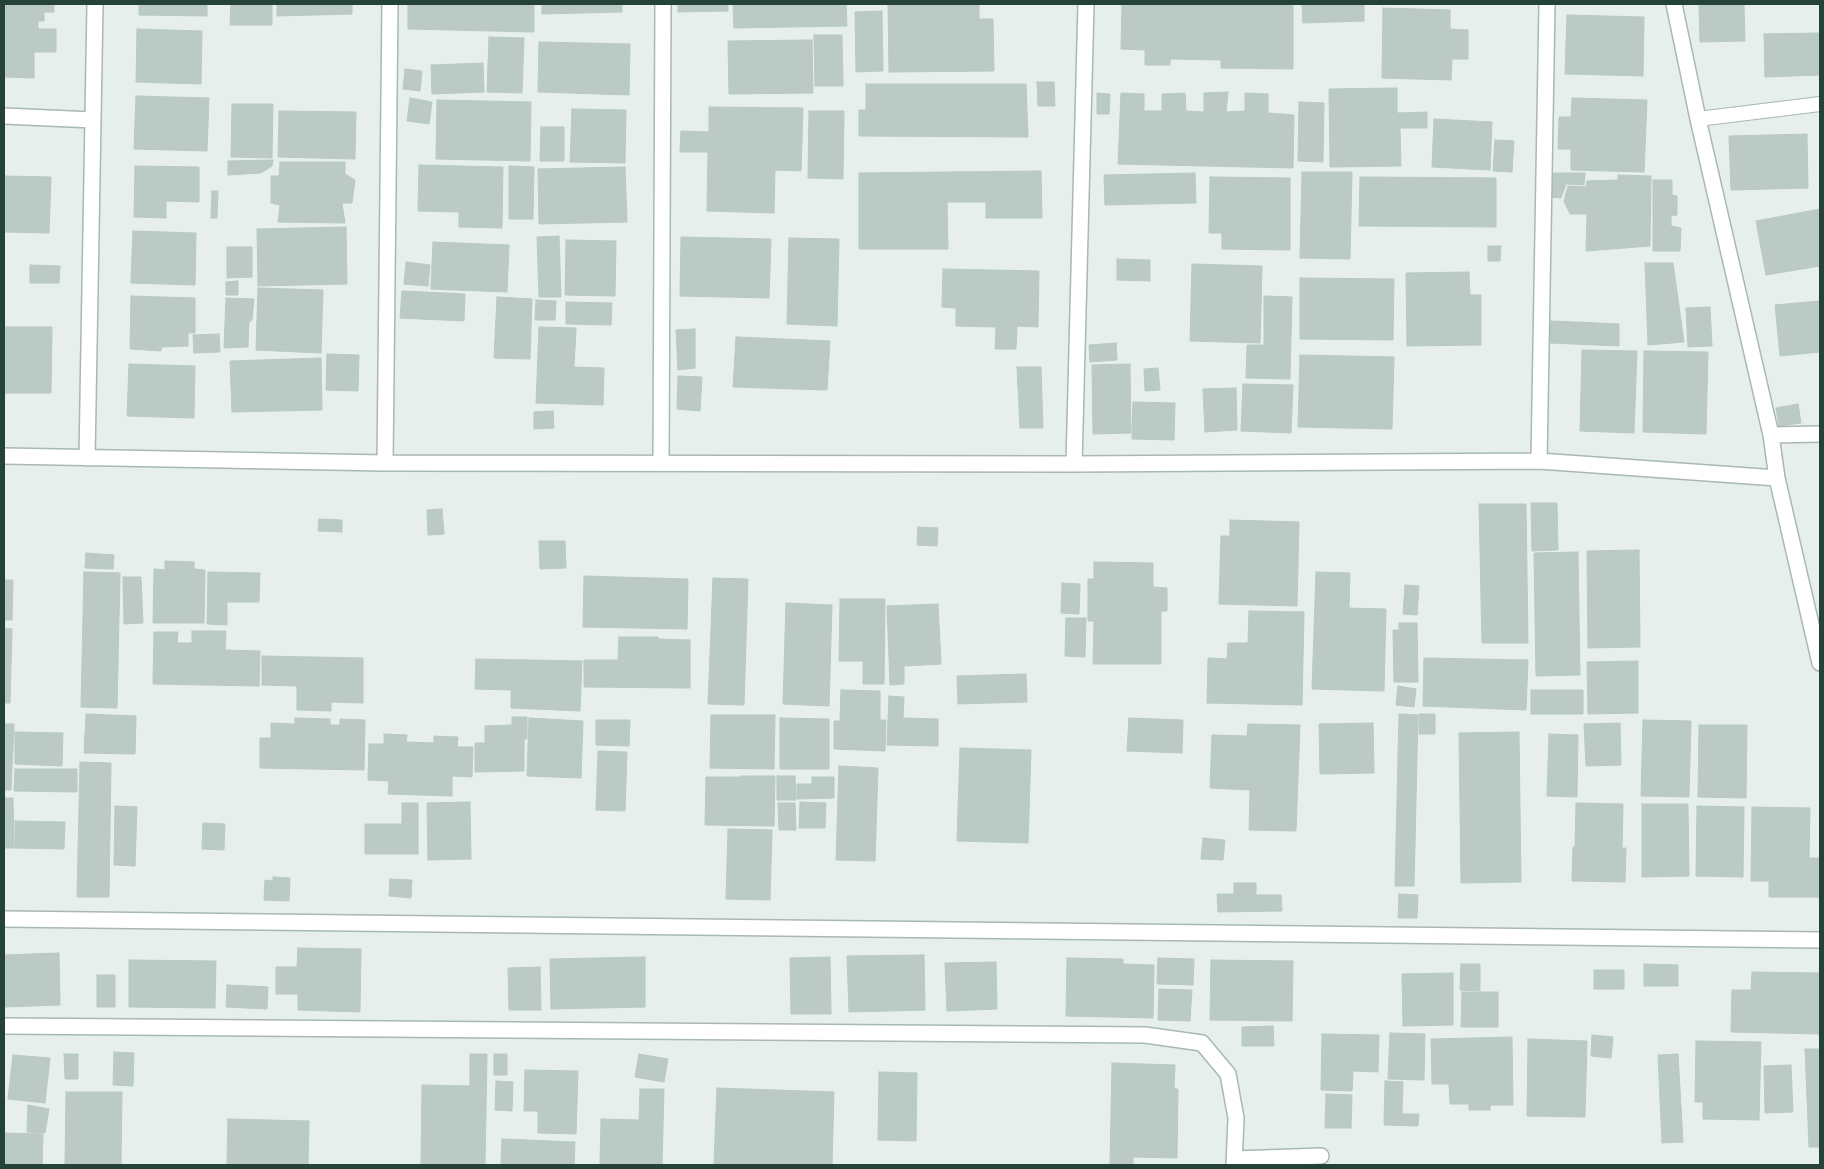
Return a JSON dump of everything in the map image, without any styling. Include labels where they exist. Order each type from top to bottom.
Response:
[{"type":"street","points":[[87,458],[95,4]]},
{"type":"street","points":[[385,463],[390,4]]},
{"type":"street","points":[[661,463],[663,4]]},
{"type":"street","points":[[1074,464],[1086,4]]},
{"type":"street","points":[[1539,462],[1547,4]]},
{"type":"street","points":[[1674,4],[1698,119],[1771,435],[1777,478],[1820,663]]},
{"type":"street","points":[[4,116],[93,120]]},
{"type":"street","points":[[1771,435],[1820,434]]},
{"type":"street","points":[[4,456],[385,463],[1074,464],[1539,462],[1777,478]]},
{"type":"street","points":[[4,919],[1820,940]]},
{"type":"street","points":[[4,1026],[1144,1036],[1202,1043],[1228,1074],[1236,1118],[1234,1162],[1321,1156]]},
{"type":"lane","points":[[1698,119],[1820,104]]},
{"type":"building","points":[[4,4],[54,4],[54,12],[44,12],[44,21],[38,21],[38,29],[56,29],[56,52],[34,52],[34,78],[4,77]]},
{"type":"building","points":[[139,4],[207,4],[207,16],[139,15]]},
{"type":"building","points":[[231,4],[272,4],[272,25],[230,25]]},
{"type":"building","points":[[277,4],[352,4],[352,14],[277,16]]},
{"type":"building","points":[[408,4],[534,4],[534,32],[408,29]]},
{"type":"building","points":[[542,4],[622,4],[622,12],[542,14]]},
{"type":"building","points":[[678,4],[728,4],[728,11],[678,12]]},
{"type":"building","points":[[733,4],[846,4],[847,26],[734,28]]},
{"type":"building","points":[[888,4],[979,4],[979,19],[993,19],[994,71],[889,72]]},
{"type":"building","points":[[1122,4],[1293,4],[1293,69],[1221,68],[1221,60],[1170,59],[1170,65],[1145,65],[1145,50],[1121,49]]},
{"type":"building","points":[[1302,4],[1364,4],[1364,21],[1303,23]]},
{"type":"building","points":[[1699,4],[1744,4],[1745,41],[1700,42]]},
{"type":"building","points":[[1383,8],[1450,10],[1450,29],[1468,30],[1468,59],[1452,59],[1451,80],[1382,78]]},
{"type":"building","points":[[882,11],[883,71],[856,72],[855,12]]},
{"type":"building","points":[[1567,15],[1644,17],[1643,76],[1565,74]]},
{"type":"building","points":[[137,29],[202,31],[201,84],[136,82]]},
{"type":"building","points":[[1820,33],[1820,75],[1765,77],[1764,34]]},
{"type":"building","points":[[814,35],[842,35],[843,86],[815,86]]},
{"type":"building","points":[[489,37],[524,38],[522,93],[487,92]]},
{"type":"building","points":[[812,40],[813,93],[729,94],[728,41]]},
{"type":"building","points":[[539,42],[630,44],[629,95],[538,92]]},
{"type":"building","points":[[483,63],[484,92],[432,94],[431,65]]},
{"type":"building","points":[[405,69],[422,71],[420,91],[403,89]]},
{"type":"building","points":[[1037,82],[1054,82],[1055,106],[1038,106]]},
{"type":"building","points":[[866,84],[1026,84],[1028,137],[859,136],[859,110],[866,110]]},
{"type":"building","points":[[1397,88],[1397,113],[1427,112],[1427,128],[1400,128],[1401,166],[1330,167],[1329,89]]},
{"type":"building","points":[[1228,92],[1226,112],[1245,111],[1245,93],[1268,94],[1268,113],[1294,115],[1293,168],[1118,164],[1121,93],[1144,94],[1144,111],[1162,111],[1162,94],[1185,93],[1186,111],[1204,112],[1204,93]]},
{"type":"building","points":[[1097,93],[1110,94],[1109,114],[1097,114]]},
{"type":"building","points":[[136,96],[209,98],[207,151],[134,149]]},
{"type":"building","points":[[410,98],[432,102],[429,124],[407,121]]},
{"type":"building","points":[[1572,98],[1647,100],[1644,172],[1571,170],[1571,149],[1558,149],[1559,117],[1571,117]]},
{"type":"building","points":[[437,100],[531,102],[530,161],[436,159]]},
{"type":"building","points":[[1299,102],[1324,103],[1323,162],[1298,161]]},
{"type":"building","points":[[232,104],[273,104],[272,158],[231,157]]},
{"type":"building","points":[[709,107],[803,108],[801,171],[775,170],[774,213],[707,211],[708,152],[680,152],[681,131],[709,132]]},
{"type":"building","points":[[572,109],[626,110],[625,163],[570,162]]},
{"type":"building","points":[[279,111],[356,112],[355,159],[278,157]]},
{"type":"building","points":[[809,111],[844,111],[843,179],[808,178]]},
{"type":"building","points":[[1434,119],[1492,122],[1490,170],[1432,167]]},
{"type":"building","points":[[541,127],[564,127],[564,161],[540,161]]},
{"type":"building","points":[[1807,134],[1808,188],[1731,190],[1729,136]]},
{"type":"building","points":[[1495,140],[1514,141],[1512,172],[1493,171]]},
{"type":"building","points":[[273,160],[272,166],[261,173],[228,175],[228,161]]},
{"type":"building","points":[[280,162],[345,162],[345,174],[355,180],[352,203],[342,203],[345,223],[278,222],[280,205],[271,203],[271,176],[279,176]]},
{"type":"building","points":[[419,165],[503,167],[502,228],[459,227],[459,212],[418,211]]},
{"type":"building","points":[[135,166],[199,167],[199,202],[166,201],[166,218],[134,217]]},
{"type":"building","points":[[509,166],[534,167],[533,219],[509,219]]},
{"type":"building","points":[[625,167],[627,222],[539,224],[538,169]]},
{"type":"building","points":[[1041,171],[1042,218],[986,218],[986,202],[947,202],[948,249],[859,249],[859,173]]},
{"type":"building","points":[[1302,172],[1352,172],[1350,259],[1300,258]]},
{"type":"building","points":[[1195,173],[1196,203],[1105,205],[1104,175]]},
{"type":"building","points":[[1551,173],[1585,173],[1584,185],[1566,184],[1561,198],[1550,197]]},
{"type":"building","points":[[1618,175],[1651,176],[1650,246],[1586,251],[1587,214],[1570,214],[1564,201],[1568,186],[1586,187],[1587,181],[1618,180]]},
{"type":"building","points":[[4,176],[51,177],[49,233],[4,232]]},
{"type":"building","points":[[1210,177],[1290,178],[1290,250],[1222,249],[1222,233],[1209,233]]},
{"type":"building","points":[[1360,177],[1496,178],[1496,227],[1359,226]]},
{"type":"building","points":[[1653,180],[1672,180],[1672,195],[1677,196],[1677,215],[1671,216],[1671,226],[1681,228],[1680,251],[1653,251]]},
{"type":"building","points":[[212,191],[218,191],[217,218],[211,218]]},
{"type":"building","points":[[1820,209],[1820,266],[1766,275],[1756,221]]},
{"type":"building","points":[[346,227],[347,284],[258,286],[257,229]]},
{"type":"building","points":[[133,231],[196,233],[195,285],[131,283]]},
{"type":"building","points":[[559,236],[561,297],[539,297],[537,237]]},
{"type":"building","points":[[681,237],[771,239],[769,298],[680,296]]},
{"type":"building","points":[[789,238],[839,239],[837,326],[787,324]]},
{"type":"building","points":[[566,240],[616,241],[615,296],[565,295]]},
{"type":"building","points":[[433,242],[509,245],[507,292],[431,289]]},
{"type":"building","points":[[1488,246],[1501,246],[1500,261],[1488,261]]},
{"type":"building","points":[[227,247],[252,247],[252,277],[227,278]]},
{"type":"building","points":[[1117,259],[1150,260],[1150,281],[1117,280]]},
{"type":"building","points":[[406,262],[430,265],[428,286],[404,284]]},
{"type":"building","points":[[1645,263],[1673,263],[1684,342],[1648,345]]},
{"type":"building","points":[[1192,264],[1262,266],[1260,343],[1190,341]]},
{"type":"building","points":[[30,265],[60,266],[59,283],[30,283]]},
{"type":"building","points":[[943,269],[1039,271],[1038,327],[1017,326],[1016,349],[995,349],[996,327],[956,326],[956,308],[942,307]]},
{"type":"building","points":[[1469,272],[1470,295],[1481,295],[1481,345],[1407,346],[1406,273]]},
{"type":"building","points":[[1300,278],[1394,279],[1393,340],[1300,339]]},
{"type":"building","points":[[238,281],[238,295],[226,295],[226,282]]},
{"type":"building","points":[[258,288],[323,290],[321,353],[256,350]]},
{"type":"building","points":[[402,291],[465,294],[464,321],[400,318]]},
{"type":"building","points":[[131,296],[195,298],[195,333],[188,333],[188,346],[161,347],[161,351],[130,349]]},
{"type":"building","points":[[1264,296],[1292,297],[1290,379],[1246,378],[1247,345],[1264,345]]},
{"type":"building","points":[[497,297],[532,299],[530,359],[494,358]]},
{"type":"building","points":[[226,298],[254,299],[252,320],[249,322],[248,347],[224,348]]},
{"type":"building","points":[[536,300],[556,301],[555,320],[535,320]]},
{"type":"building","points":[[1820,301],[1820,352],[1780,356],[1775,305]]},
{"type":"building","points":[[566,302],[612,303],[611,325],[566,324]]},
{"type":"building","points":[[1710,307],[1712,346],[1688,347],[1686,308]]},
{"type":"building","points":[[1551,321],[1619,324],[1619,346],[1550,343]]},
{"type":"building","points":[[4,327],[52,327],[51,393],[4,393]]},
{"type":"building","points":[[539,327],[576,328],[574,367],[604,368],[603,405],[536,403]]},
{"type":"building","points":[[695,329],[695,368],[678,370],[676,330]]},
{"type":"building","points":[[219,334],[220,352],[194,353],[193,335]]},
{"type":"building","points":[[736,337],[830,341],[827,390],[733,387]]},
{"type":"building","points":[[1116,343],[1117,360],[1090,362],[1089,345]]},
{"type":"building","points":[[1582,350],[1637,351],[1634,433],[1580,431]]},
{"type":"building","points":[[1644,351],[1708,352],[1706,434],[1643,432]]},
{"type":"building","points":[[327,354],[359,355],[358,391],[326,390]]},
{"type":"building","points":[[1300,355],[1394,357],[1392,429],[1298,427]]},
{"type":"building","points":[[321,358],[322,410],[232,412],[230,361]]},
{"type":"building","points":[[129,364],[195,366],[194,418],[127,416]]},
{"type":"building","points":[[1130,364],[1131,433],[1093,434],[1092,365]]},
{"type":"building","points":[[1017,367],[1041,367],[1043,428],[1020,428]]},
{"type":"building","points":[[1158,368],[1160,390],[1145,391],[1144,369]]},
{"type":"building","points":[[678,376],[702,377],[700,411],[677,409]]},
{"type":"building","points":[[1243,384],[1293,385],[1291,433],[1241,431]]},
{"type":"building","points":[[1236,388],[1237,430],[1205,432],[1203,389]]},
{"type":"building","points":[[1133,402],[1175,403],[1174,440],[1132,439]]},
{"type":"building","points":[[1798,404],[1801,423],[1779,426],[1776,408]]},
{"type":"building","points":[[553,411],[554,428],[534,429],[534,412]]},
{"type":"building","points":[[1531,503],[1557,503],[1558,550],[1532,551]]},
{"type":"building","points":[[1479,504],[1526,504],[1528,643],[1482,643]]},
{"type":"building","points":[[442,509],[444,534],[428,535],[427,510]]},
{"type":"building","points":[[319,519],[342,520],[342,532],[318,531]]},
{"type":"building","points":[[1230,520],[1299,522],[1297,606],[1219,604],[1221,536],[1230,536]]},
{"type":"building","points":[[918,527],[938,528],[937,546],[917,545]]},
{"type":"building","points":[[539,541],[565,541],[566,568],[540,569]]},
{"type":"building","points":[[1639,550],[1640,647],[1588,648],[1587,551]]},
{"type":"building","points":[[1578,552],[1580,675],[1536,676],[1534,553]]},
{"type":"building","points":[[86,553],[114,555],[113,569],[85,568]]},
{"type":"building","points":[[165,561],[194,562],[194,569],[205,570],[204,623],[153,623],[154,569],[165,570]]},
{"type":"building","points":[[1094,562],[1153,563],[1153,587],[1167,588],[1167,611],[1161,611],[1161,664],[1093,664],[1094,621],[1088,621],[1088,579],[1094,579]]},
{"type":"building","points":[[84,572],[120,573],[117,708],[81,707]]},
{"type":"building","points":[[208,572],[260,573],[259,602],[227,602],[227,625],[207,624]]},
{"type":"building","points":[[1316,572],[1350,573],[1349,608],[1386,609],[1384,691],[1312,689]]},
{"type":"building","points":[[584,576],[688,579],[687,629],[583,627]]},
{"type":"building","points":[[123,577],[141,577],[143,623],[124,624]]},
{"type":"building","points":[[713,578],[748,579],[744,705],[708,704]]},
{"type":"building","points":[[4,580],[13,580],[12,620],[4,620]]},
{"type":"building","points":[[1062,583],[1080,584],[1079,614],[1061,613]]},
{"type":"building","points":[[1405,585],[1419,586],[1417,615],[1403,614]]},
{"type":"building","points":[[840,599],[885,599],[884,684],[863,684],[863,661],[839,661]]},
{"type":"building","points":[[786,603],[832,605],[829,706],[783,704]]},
{"type":"building","points":[[938,604],[941,664],[904,666],[904,684],[890,685],[887,606]]},
{"type":"building","points":[[1249,611],[1304,612],[1302,705],[1207,703],[1208,658],[1227,659],[1228,643],[1248,643]]},
{"type":"building","points":[[1066,618],[1086,618],[1085,657],[1065,656]]},
{"type":"building","points":[[1399,623],[1417,623],[1418,682],[1394,682],[1393,630],[1399,630]]},
{"type":"building","points":[[4,628],[12,629],[10,703],[4,703]]},
{"type":"building","points":[[192,631],[226,631],[225,650],[260,651],[259,686],[153,684],[154,632],[178,632],[177,643],[192,643]]},
{"type":"building","points":[[619,637],[658,637],[658,639],[690,640],[690,688],[584,687],[584,660],[618,660]]},
{"type":"building","points":[[262,656],[363,658],[363,703],[331,702],[331,711],[297,710],[297,686],[262,685]]},
{"type":"building","points":[[1424,658],[1528,660],[1526,710],[1423,706]]},
{"type":"building","points":[[476,659],[582,661],[580,711],[511,708],[511,690],[475,689]]},
{"type":"building","points":[[1638,661],[1638,713],[1588,714],[1587,662]]},
{"type":"building","points":[[1026,674],[1027,702],[958,704],[957,676]]},
{"type":"building","points":[[1398,686],[1416,689],[1414,707],[1396,705]]},
{"type":"building","points":[[841,690],[880,691],[880,720],[886,720],[885,751],[834,749],[834,721],[840,721]]},
{"type":"building","points":[[1531,690],[1583,690],[1583,714],[1531,714]]},
{"type":"building","points":[[889,696],[904,697],[903,718],[938,719],[938,746],[887,745]]},
{"type":"building","points":[[86,714],[136,716],[135,754],[84,753]]},
{"type":"building","points":[[1399,714],[1418,715],[1414,886],[1395,886]]},
{"type":"building","points":[[1419,714],[1435,714],[1435,734],[1419,734]]},
{"type":"building","points":[[711,715],[775,715],[774,769],[710,768]]},
{"type":"building","points":[[512,717],[527,717],[527,739],[524,739],[524,771],[475,772],[475,743],[485,743],[485,726],[512,725]]},
{"type":"building","points":[[295,718],[330,719],[330,725],[340,725],[340,719],[365,720],[364,770],[260,768],[260,738],[271,738],[271,723],[295,724]]},
{"type":"building","points":[[529,718],[583,721],[581,778],[527,776]]},
{"type":"building","points":[[780,718],[829,719],[829,769],[780,769]]},
{"type":"building","points":[[1129,718],[1183,720],[1182,753],[1127,751]]},
{"type":"building","points":[[596,720],[630,720],[629,746],[596,745]]},
{"type":"building","points":[[1643,720],[1691,721],[1689,797],[1641,796]]},
{"type":"building","points":[[1373,723],[1374,773],[1320,774],[1319,724]]},
{"type":"building","points":[[1620,723],[1621,765],[1586,766],[1584,724]]},
{"type":"building","points":[[4,724],[14,724],[11,790],[4,790]]},
{"type":"building","points":[[1248,724],[1300,725],[1296,831],[1249,830],[1250,790],[1210,788],[1212,735],[1247,736]]},
{"type":"building","points":[[1699,725],[1747,725],[1746,798],[1698,797]]},
{"type":"building","points":[[15,732],[63,733],[62,766],[15,764]]},
{"type":"building","points":[[1519,732],[1521,882],[1461,883],[1459,733]]},
{"type":"building","points":[[384,734],[407,735],[406,742],[434,743],[434,736],[458,737],[457,747],[473,747],[472,777],[452,776],[452,796],[388,794],[389,781],[368,780],[369,744],[384,744]]},
{"type":"building","points":[[1549,734],[1578,735],[1577,797],[1547,796]]},
{"type":"building","points":[[960,748],[1031,750],[1028,843],[957,841]]},
{"type":"building","points":[[598,751],[627,752],[625,811],[596,810]]},
{"type":"building","points":[[80,762],[111,763],[109,897],[77,897]]},
{"type":"building","points":[[839,766],[878,768],[875,861],[836,860]]},
{"type":"building","points":[[15,769],[77,769],[77,792],[14,791]]},
{"type":"building","points":[[775,776],[774,826],[705,825],[706,777]]},
{"type":"building","points":[[777,776],[795,776],[796,800],[777,800]]},
{"type":"building","points":[[812,777],[834,777],[834,798],[797,799],[797,784],[812,784]]},
{"type":"building","points":[[4,798],[13,798],[14,848],[4,848]]},
{"type":"building","points":[[470,802],[471,859],[428,860],[427,803]]},
{"type":"building","points":[[800,802],[826,803],[825,828],[799,828]]},
{"type":"building","points":[[402,803],[418,803],[418,854],[365,854],[365,824],[402,824]]},
{"type":"building","points":[[778,803],[795,803],[796,830],[779,830]]},
{"type":"building","points":[[1576,803],[1623,804],[1622,848],[1626,848],[1625,882],[1572,881]]},
{"type":"building","points":[[1642,804],[1688,804],[1689,876],[1642,877]]},
{"type":"building","points":[[115,806],[137,807],[135,866],[114,865]]},
{"type":"building","points":[[1697,806],[1744,807],[1743,877],[1696,876]]},
{"type":"building","points":[[1752,807],[1810,808],[1809,858],[1820,858],[1820,897],[1769,897],[1769,881],[1751,881]]},
{"type":"building","points":[[15,821],[65,822],[64,849],[15,848]]},
{"type":"building","points":[[203,823],[225,824],[224,850],[202,849]]},
{"type":"building","points":[[728,829],[772,830],[770,900],[726,899]]},
{"type":"building","points":[[1203,838],[1225,840],[1223,860],[1201,859]]},
{"type":"building","points":[[273,877],[290,878],[289,901],[264,900],[265,880],[273,881]]},
{"type":"building","points":[[390,879],[412,880],[411,898],[389,896]]},
{"type":"building","points":[[1234,883],[1256,883],[1256,895],[1281,895],[1282,911],[1218,912],[1217,894],[1234,894]]},
{"type":"building","points":[[1399,894],[1418,895],[1417,918],[1398,918]]},
{"type":"building","points":[[298,948],[361,949],[360,1012],[298,1010],[298,994],[276,994],[276,967],[297,967]]},
{"type":"building","points":[[59,953],[60,1005],[4,1007],[4,955]]},
{"type":"building","points":[[924,955],[925,1010],[849,1012],[847,956]]},
{"type":"building","points":[[645,957],[645,1007],[551,1009],[550,959]]},
{"type":"building","points":[[830,957],[831,1014],[791,1014],[790,958]]},
{"type":"building","points":[[1067,958],[1123,959],[1123,964],[1154,965],[1153,1018],[1066,1016]]},
{"type":"building","points":[[1158,958],[1194,959],[1193,985],[1157,984]]},
{"type":"building","points":[[129,960],[216,961],[215,1008],[129,1007]]},
{"type":"building","points":[[1211,960],[1293,961],[1292,1021],[1210,1020]]},
{"type":"building","points":[[996,962],[997,1009],[947,1011],[945,963]]},
{"type":"building","points":[[1461,964],[1480,964],[1480,991],[1460,990]]},
{"type":"building","points":[[1644,964],[1678,965],[1678,986],[1644,986]]},
{"type":"building","points":[[540,967],[541,1010],[509,1010],[508,968]]},
{"type":"building","points":[[1594,970],[1624,970],[1624,989],[1594,989]]},
{"type":"building","points":[[1752,972],[1820,973],[1820,1034],[1731,1032],[1732,990],[1751,990]]},
{"type":"building","points":[[1453,973],[1453,1025],[1403,1026],[1402,974]]},
{"type":"building","points":[[97,975],[115,975],[115,1007],[97,1007]]},
{"type":"building","points":[[227,985],[268,987],[267,1009],[226,1007]]},
{"type":"building","points":[[1159,989],[1192,990],[1190,1021],[1158,1020]]},
{"type":"building","points":[[1462,992],[1498,992],[1498,1027],[1461,1027]]},
{"type":"building","points":[[1273,1026],[1274,1046],[1242,1046],[1242,1027]]},
{"type":"building","points":[[1390,1033],[1425,1034],[1424,1080],[1388,1079]]},
{"type":"building","points":[[1322,1034],[1379,1035],[1378,1072],[1353,1071],[1352,1091],[1321,1090]]},
{"type":"building","points":[[1592,1035],[1613,1037],[1611,1058],[1591,1056]]},
{"type":"building","points":[[1512,1037],[1513,1105],[1490,1105],[1490,1110],[1469,1110],[1469,1104],[1450,1104],[1449,1084],[1432,1084],[1431,1039]]},
{"type":"building","points":[[1528,1039],[1587,1041],[1585,1117],[1527,1116]]},
{"type":"building","points":[[1696,1041],[1761,1042],[1759,1120],[1703,1119],[1703,1102],[1695,1102]]},
{"type":"building","points":[[1805,1049],[1820,1049],[1820,1147],[1809,1147]]},
{"type":"building","points":[[114,1052],[134,1053],[133,1086],[113,1085]]},
{"type":"building","points":[[64,1054],[78,1054],[78,1079],[65,1079]]},
{"type":"building","points":[[470,1054],[487,1054],[485,1165],[421,1165],[422,1085],[470,1086]]},
{"type":"building","points":[[494,1054],[507,1054],[507,1075],[494,1075]]},
{"type":"building","points":[[639,1054],[668,1059],[664,1082],[635,1077]]},
{"type":"building","points":[[1678,1054],[1683,1142],[1662,1143],[1658,1055]]},
{"type":"building","points":[[13,1055],[50,1058],[45,1103],[8,1099]]},
{"type":"building","points":[[1112,1063],[1175,1065],[1174,1089],[1178,1089],[1177,1158],[1133,1157],[1133,1165],[1110,1165]]},
{"type":"building","points":[[1791,1065],[1793,1112],[1765,1113],[1764,1066]]},
{"type":"building","points":[[525,1070],[578,1071],[576,1134],[538,1133],[538,1111],[524,1111]]},
{"type":"building","points":[[879,1072],[917,1073],[916,1141],[878,1140]]},
{"type":"building","points":[[496,1081],[513,1082],[512,1111],[495,1110]]},
{"type":"building","points":[[1385,1081],[1403,1082],[1402,1114],[1419,1114],[1418,1126],[1384,1125]]},
{"type":"building","points":[[717,1088],[834,1092],[832,1165],[714,1164]]},
{"type":"building","points":[[640,1089],[664,1089],[662,1165],[600,1165],[601,1119],[639,1120]]},
{"type":"building","points":[[66,1092],[122,1092],[121,1165],[65,1165]]},
{"type":"building","points":[[1326,1094],[1352,1095],[1351,1128],[1325,1128]]},
{"type":"building","points":[[28,1105],[49,1109],[45,1133],[27,1132]]},
{"type":"building","points":[[228,1119],[309,1121],[308,1165],[227,1165]]},
{"type":"building","points":[[4,1133],[43,1134],[42,1165],[4,1165]]},
{"type":"building","points":[[502,1139],[575,1142],[574,1165],[501,1165]]}]
